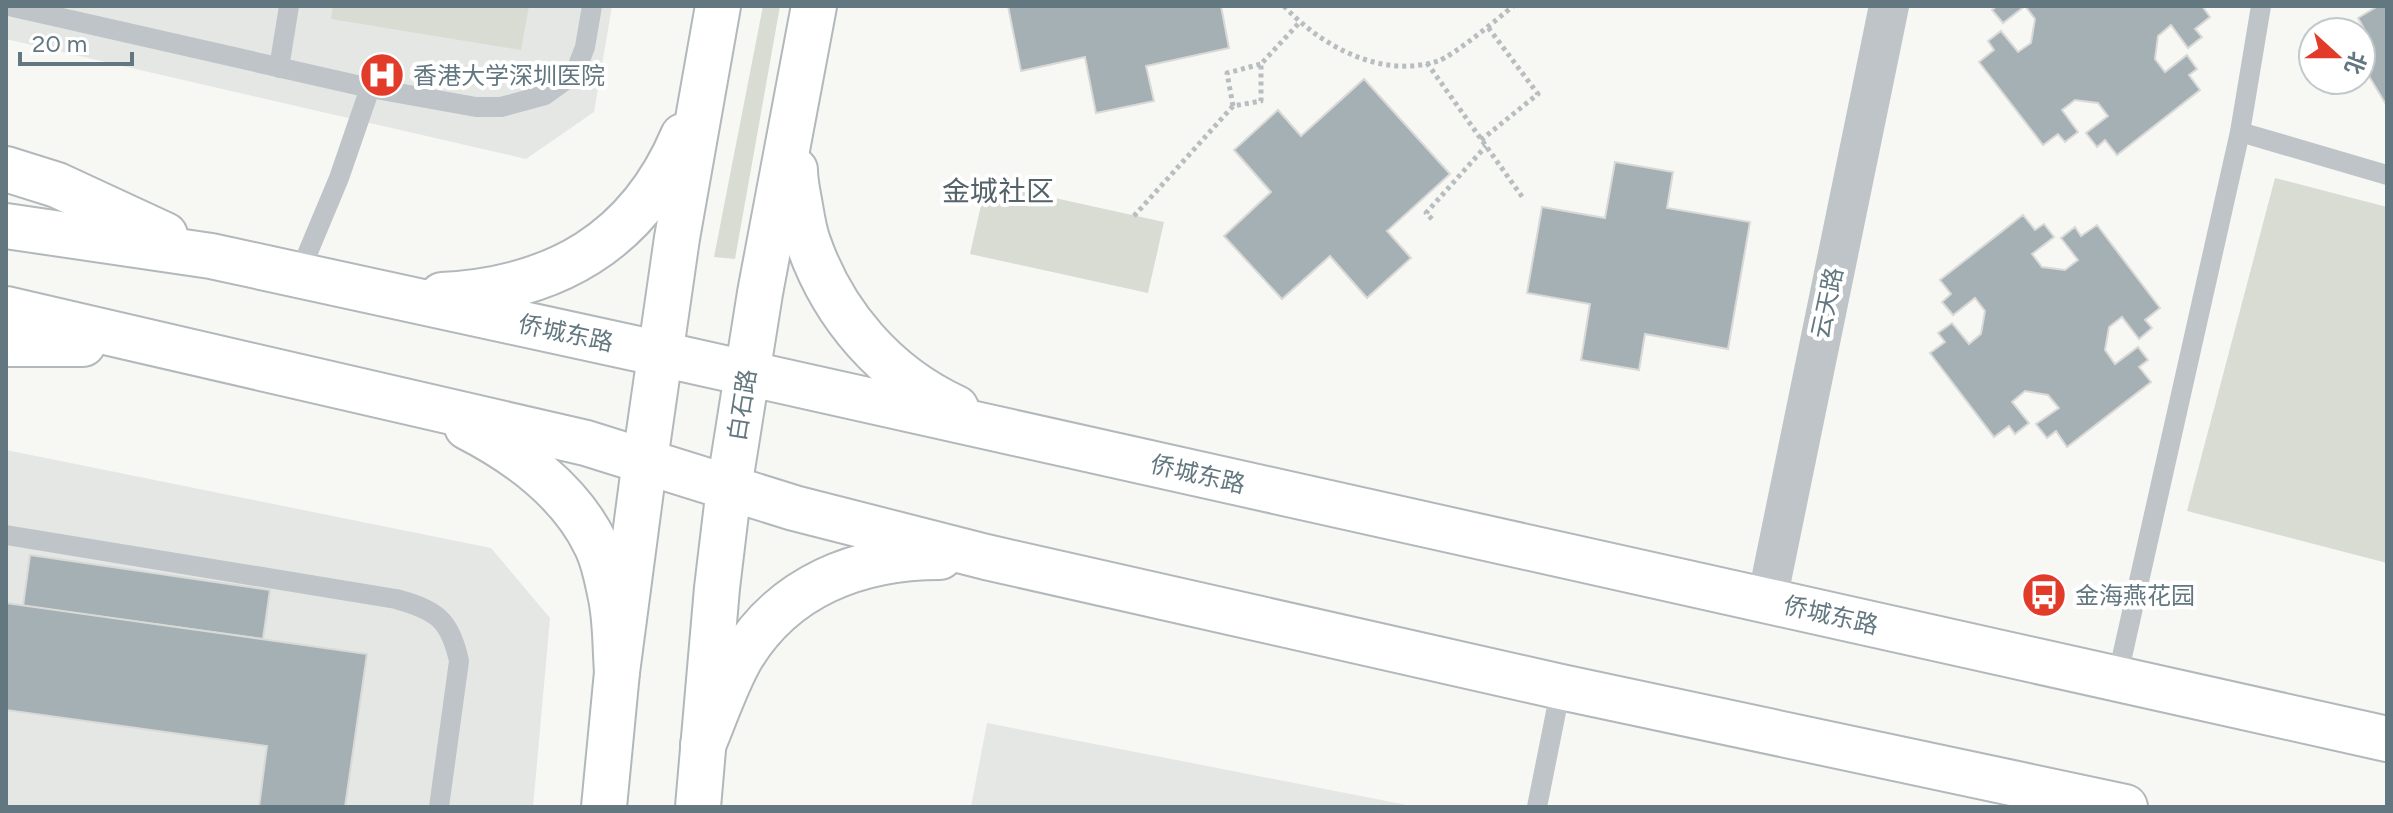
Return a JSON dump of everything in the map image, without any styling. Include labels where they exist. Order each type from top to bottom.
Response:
[{"type":"main road","points":[[604,807],[617,672],[645,460],[677,238],[718,6]]},
{"type":"main road","name":"白石路","points":[[698,807],[718,573],[729,488],[760,293],[814,6]]},
{"type":"main road","points":[[395,297],[504,288],[550,274],[607,242],[657,185],[680,143],[704,85]]},
{"type":"main road","points":[[794,119],[795,179],[807,241],[828,289],[855,331],[892,368],[941,401],[1010,432]]},
{"type":"main road","points":[[6,169],[57,185],[211,256]]},
{"type":"main road","name":"侨城东路","points":[[6,226],[211,256],[2387,739]]},
{"type":"main road","points":[[6,309],[586,443],[794,508],[986,557],[1561,687],[2125,807]]},
{"type":"main road","points":[[6,344],[145,342]]},
{"type":"main road","points":[[426,406],[491,440],[542,475],[575,512],[596,546],[611,595],[617,672]]},
{"type":"main road","points":[[703,745],[740,660],[761,629],[787,603],[824,580],[865,566],[913,557],[986,557]]},
{"type":"street","name":"云天路","points":[[1767,600],[1889,6]]},
{"type":"lane","points":[[9,6],[30,8],[370,88],[476,107],[501,107],[545,95],[563,82],[577,68],[585,47],[592,6]]},
{"type":"lane","points":[[279,68],[289,6]]},
{"type":"lane","points":[[2117,679],[2240,132],[2261,6]]},
{"type":"lane","points":[[298,276],[339,178],[370,88]]},
{"type":"lane","points":[[2240,132],[2387,175]]},
{"type":"lane","points":[[6,535],[396,599],[422,606],[444,621],[455,638],[459,661],[439,807]]},
{"type":"lane","points":[[1537,807],[1561,687]]},
{"type":"path","points":[[1284,6],[1299,23],[1352,56],[1398,67],[1441,60],[1513,6]]},
{"type":"path","points":[[1233,106],[1227,73],[1261,64],[1299,23]]},
{"type":"path","points":[[1432,219],[1426,213],[1484,143],[1538,94],[1487,26]]},
{"type":"path","points":[[1427,63],[1523,198]]},
{"type":"path","points":[[1134,216],[1233,106],[1261,101],[1261,64]]},
{"type":"shaded area","name":"香港大学深圳医院","points":[[6,6],[612,6],[594,112],[526,159],[6,39]]},
{"type":"shaded area","points":[[333,6],[529,6],[521,50],[331,19]]},
{"type":"shaded area","points":[[763,6],[780,6],[735,259],[714,257]]},
{"type":"shaded area","points":[[2275,178],[2387,207],[2387,563],[2187,511]]},
{"type":"shaded area","points":[[986,183],[1164,222],[1148,293],[970,254]]},
{"type":"shaded area","points":[[6,450],[491,548],[550,618],[533,807],[6,807]]},
{"type":"shaded area","points":[[987,723],[1417,807],[971,807]]},
{"type":"building","points":[[1008,6],[1221,6],[1229,48],[1146,66],[1154,101],[1096,113],[1085,57],[1021,71]]},
{"type":"building","points":[[1997,6],[2025,6],[2003,23],[1992,10]]},
{"type":"building","points":[[2025,6],[2202,6],[2210,17],[2195,29],[2202,37],[2188,48],[2171,25],[2158,36],[2155,59],[2165,72],[2187,55],[2197,69],[2189,75],[2200,90],[2117,155],[2105,140],[2097,147],[2086,133],[2108,116],[2098,103],[2075,100],[2062,110],[2078,132],[2065,142],[2058,134],[2043,145],[1979,62],[1994,50],[1988,41],[2001,31],[2018,52],[2031,43],[2035,19]]},
{"type":"building","points":[[2378,6],[2387,6],[2387,106],[2377,89],[2377,16],[2361,16]]},
{"type":"building","points":[[1364,79],[1450,174],[1387,231],[1411,258],[1367,298],[1330,256],[1282,299],[1224,236],[1271,192],[1234,150],[1278,110],[1301,136]]},
{"type":"building","points":[[1615,162],[1673,172],[1667,208],[1750,222],[1728,349],[1645,334],[1639,370],[1581,360],[1590,304],[1527,293],[1542,207],[1605,218]]},
{"type":"building","points":[[2023,215],[2035,230],[2044,224],[2054,237],[2032,254],[2042,267],[2065,270],[2078,260],[2061,238],[2075,227],[2081,236],[2097,225],[2160,308],[2145,320],[2152,328],[2139,339],[2122,317],[2109,327],[2105,350],[2115,364],[2138,347],[2148,360],[2139,367],[2151,382],[2067,447],[2056,431],[2047,438],[2036,424],[2059,408],[2048,395],[2025,391],[2012,402],[2029,423],[2015,434],[2009,426],[1994,437],[1930,353],[1945,342],[1938,333],[1952,323],[1969,344],[1981,334],[1985,311],[1975,298],[1953,315],[1942,302],[1951,294],[1940,280]]},
{"type":"building","points":[[30,555],[270,590],[263,639],[23,606]]},
{"type":"building","points":[[6,603],[367,654],[345,807],[259,807],[267,746],[6,710]]},
{"type":"place","name":"香港大学深圳医院","points":[[382,75]]},
{"type":"place","name":"金海燕花园","points":[[2044,595]]},
{"type":"district","name":"金城社区","points":[[998,191]]}]
